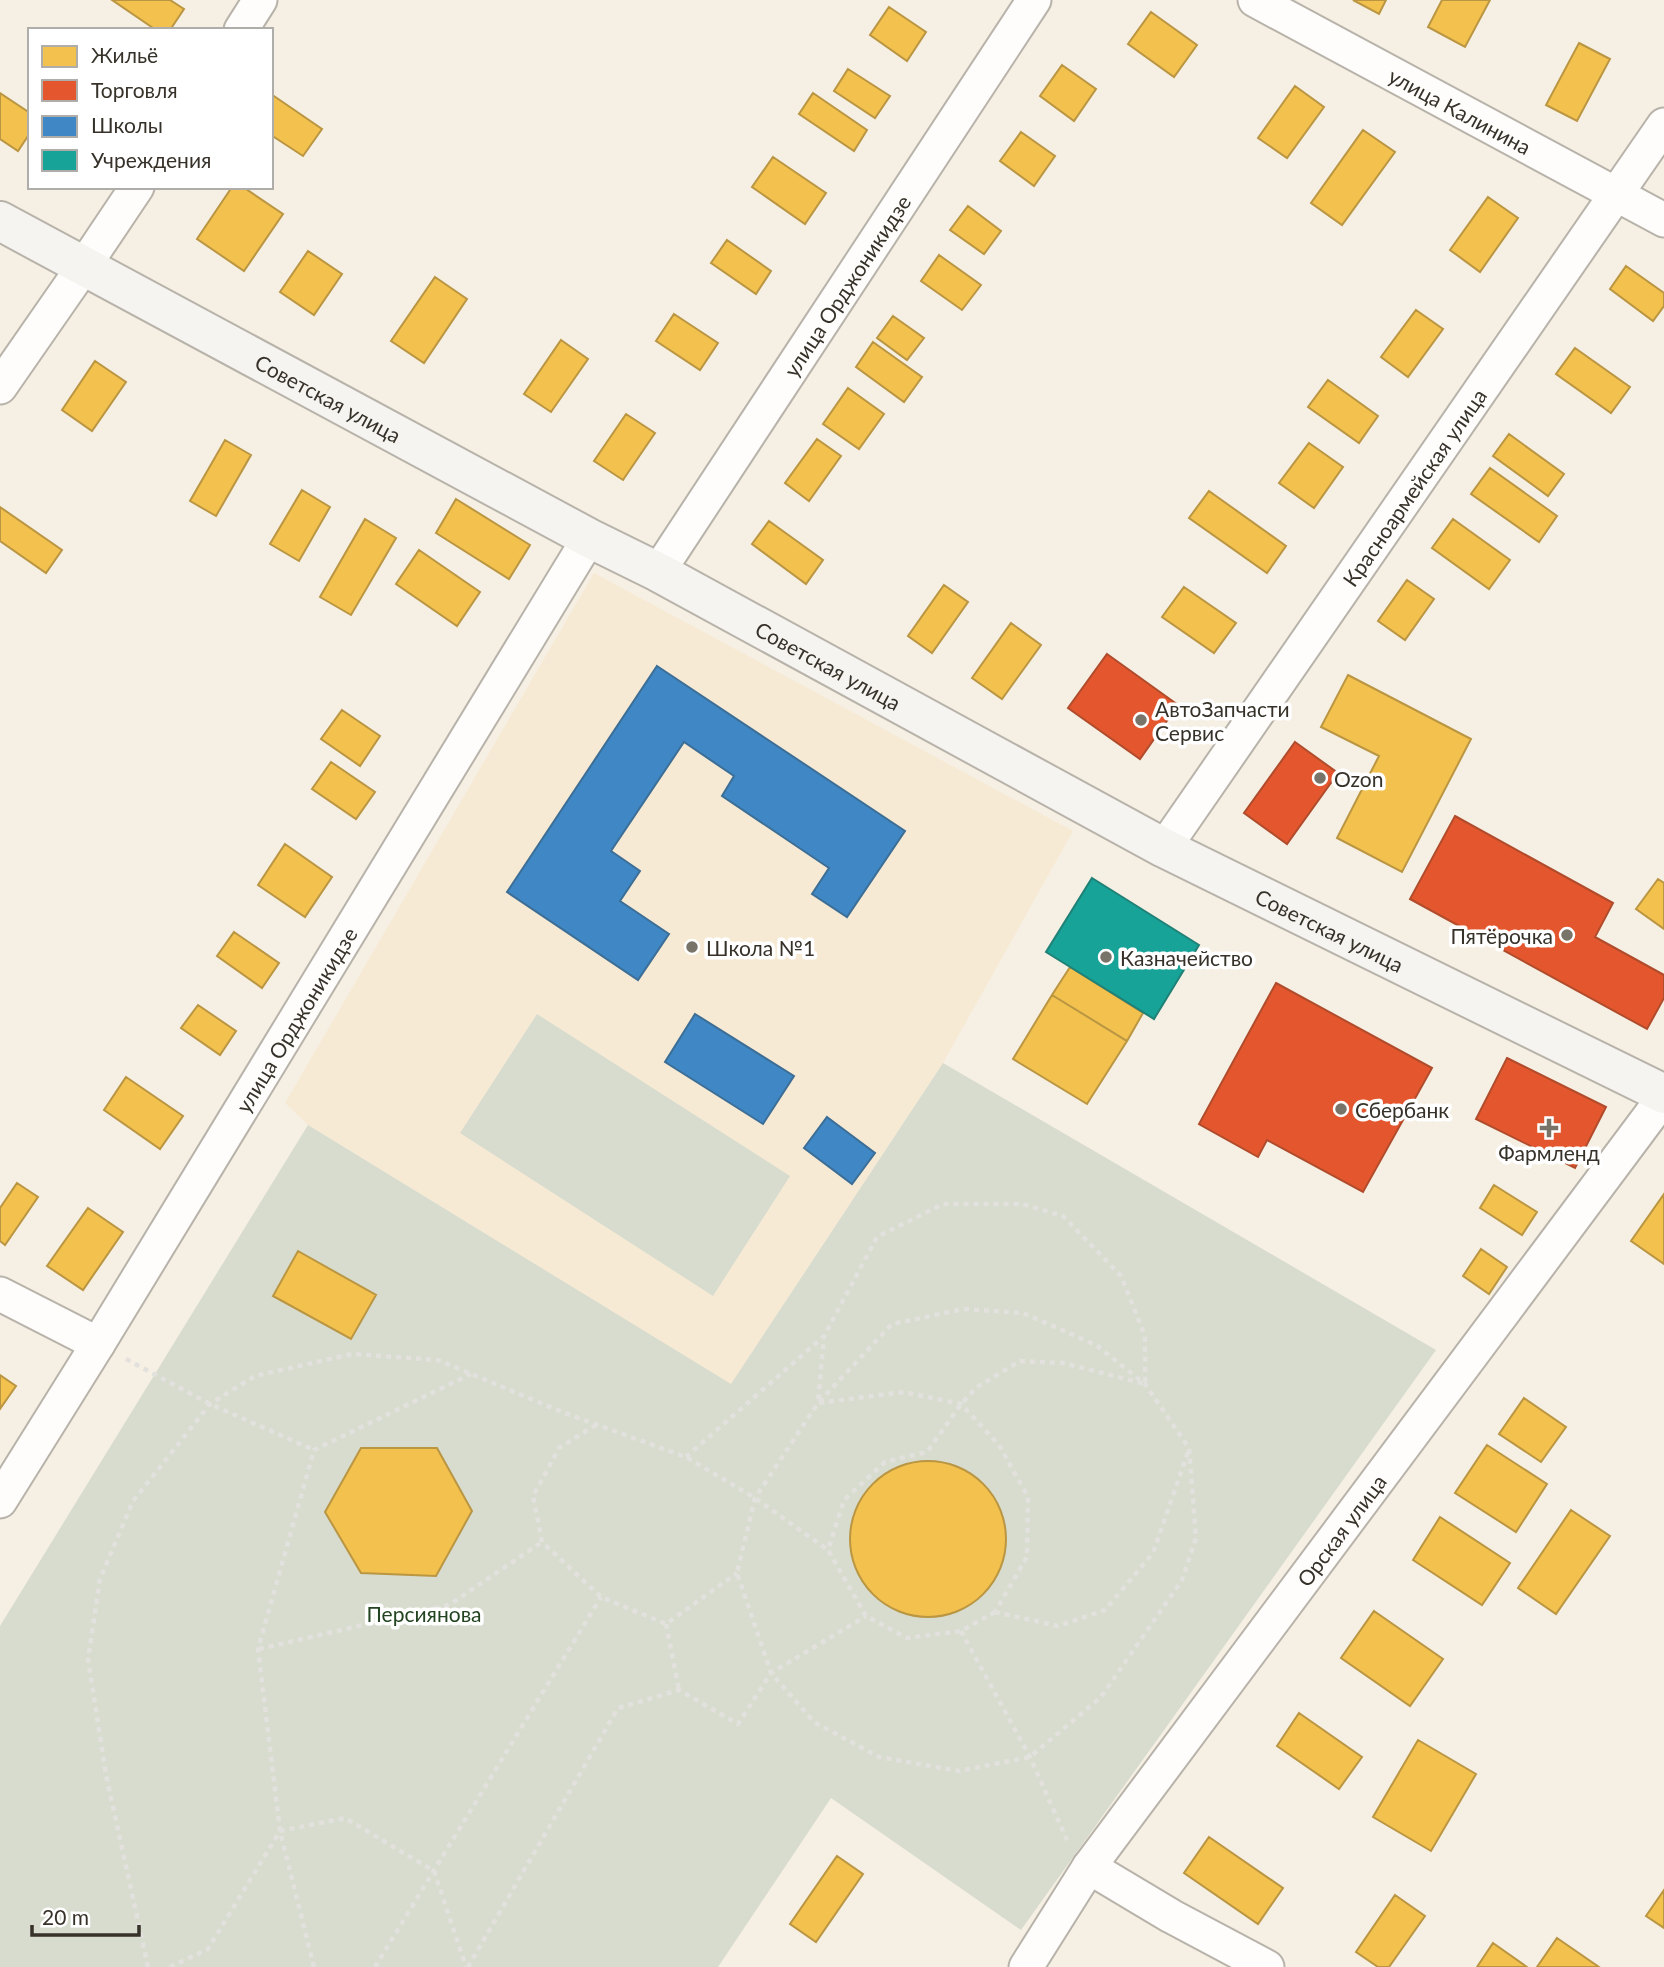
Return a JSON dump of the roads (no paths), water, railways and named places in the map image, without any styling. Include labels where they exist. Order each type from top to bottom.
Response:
[{"type":"street","points":[[242,28],[260,0]]},
{"type":"street","name":"улица Орджоникидзе","points":[[658,572],[1034,0]]},
{"type":"street","name":"улица Калинина","points":[[1255,0],[1664,220]]},
{"type":"street","name":"Красноармейская улица","points":[[1164,848],[1664,125]]},
{"type":"street","points":[[0,387],[136,189]]},
{"type":"street","name":"Советская улица","points":[[0,221],[589,538],[658,572],[1164,848],[1664,1096]]},
{"type":"street","name":"улица Орджоникидзе","points":[[0,1501],[589,538]]},
{"type":"street","name":"Орская улица","points":[[1026,1967],[1089,1867],[1664,1096]]},
{"type":"street","points":[[0,1294],[98,1344]]},
{"type":"street","points":[[1089,1867],[1171,1916],[1267,1967]]},
{"type":"place","name":"АвтоЗапчасти Сервис","points":[[1141,720]]},
{"type":"place","name":"Ozon","points":[[1320,778]]},
{"type":"place","name":"Пятёрочка","points":[[1567,935]]},
{"type":"place","name":"Школа №1","points":[[692,947]]},
{"type":"place","name":"Казначейство","points":[[1106,957]]},
{"type":"place","name":"Сбербанк","points":[[1341,1109]]},
{"type":"place","name":"Фармленд","points":[[1549,1128]]},
{"type":"park label","name":"Персиянова","points":[[424,1613]]}]
